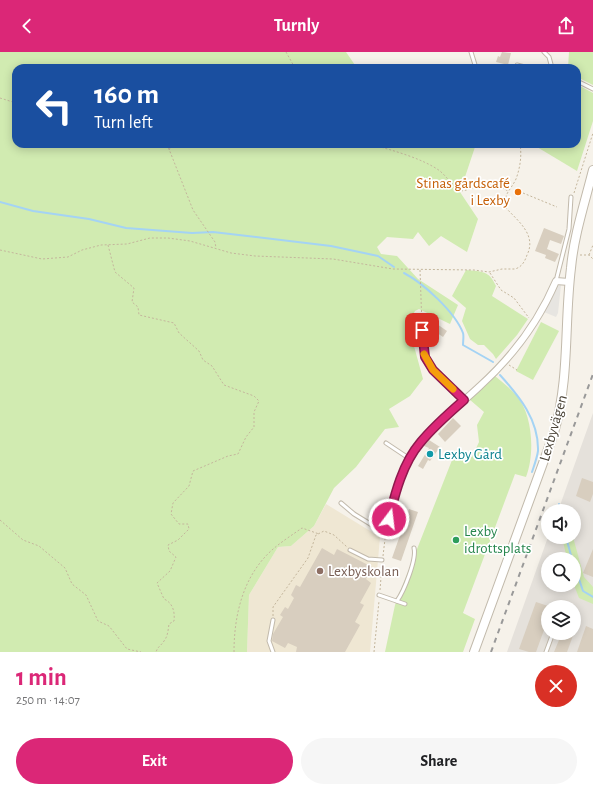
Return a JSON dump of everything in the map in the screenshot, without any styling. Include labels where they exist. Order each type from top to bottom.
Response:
[{"type":"street","name":"Lexbyvägen","points":[[474,652],[548,451],[560,413],[565,379],[569,282],[573,255],[593,170]]},
{"type":"street","points":[[385,533],[392,504],[410,459],[420,443],[504,362],[535,322],[556,280],[569,282]]},
{"type":"lane","points":[[471,52],[475,64]]},
{"type":"lane","points":[[544,52],[549,57],[551,64]]},
{"type":"lane","points":[[581,83],[593,89]]},
{"type":"lane","points":[[556,280],[569,229],[571,197]]},
{"type":"lane","points":[[422,330],[425,357],[433,370],[464,400]]},
{"type":"lane","points":[[386,443],[410,459]]},
{"type":"lane","points":[[341,503],[354,514],[385,533]]},
{"type":"lane","points":[[397,601],[401,595],[416,554],[414,548]]},
{"type":"lane","points":[[350,550],[368,559],[382,560]]},
{"type":"lane","points":[[379,595],[405,604]]},
{"type":"lane","points":[[273,620],[269,641],[273,652]]},
{"type":"lane","points":[[546,652],[550,640]]},
{"type":"path","points":[[286,52],[293,64]]},
{"type":"path","points":[[0,98],[12,102]]},
{"type":"path","points":[[571,197],[593,133]]},
{"type":"path","points":[[382,148],[413,158],[440,171],[454,186],[463,192],[492,182],[508,192]]},
{"type":"path","points":[[0,250],[42,259],[68,257],[82,250],[108,245],[127,244],[150,238],[168,238],[190,241],[231,254],[333,258],[386,269],[474,270],[489,272],[502,269],[519,268],[525,261],[530,251],[529,240],[526,229],[506,208],[504,200],[515,180],[520,165],[520,148]]},
{"type":"path","points":[[169,150],[193,210],[215,242],[216,248]]},
{"type":"path","points":[[524,193],[557,207]]},
{"type":"path","points":[[108,245],[115,272],[134,288],[132,302],[138,308],[139,315],[174,323],[179,333],[199,351],[203,360],[212,366],[224,385],[254,396],[259,402],[254,412],[254,427],[238,454],[228,456],[193,471],[189,486],[174,503],[170,514],[178,524],[188,524],[188,529],[178,540],[168,545],[169,551],[176,557],[170,571],[157,583],[164,599],[169,602],[175,614],[174,621],[169,624],[167,636],[156,652]]},
{"type":"path","points":[[589,256],[593,245]]},
{"type":"path","points":[[573,255],[589,256],[593,259]]},
{"type":"path","points":[[420,270],[419,289],[422,330]]},
{"type":"path","points":[[489,272],[501,290],[514,298],[521,309],[535,322]]},
{"type":"path","points":[[504,362],[517,370]]},
{"type":"path","points":[[0,520],[23,540],[39,546],[65,568],[72,584],[86,594],[98,621],[109,626],[127,649],[141,652]]},
{"type":"path","points":[[234,652],[236,614],[243,591],[258,567],[271,551],[302,528],[319,534]]},
{"type":"path","points":[[273,620],[273,607],[304,563],[316,535],[324,532],[334,535],[350,550]]},
{"type":"shaded area","points":[[561,285],[558,313],[556,317],[544,312],[556,286]]},
{"type":"shaded area","points":[[593,413],[593,652],[507,652],[541,557],[541,592],[581,592],[581,552],[543,552],[546,544],[581,544],[581,504],[560,504]]},
{"type":"shaded area","name":"Lexbyskolan","points":[[326,504],[380,537],[370,652],[247,652],[249,595],[278,547],[291,546],[314,526]]},
{"type":"green space","points":[[0,52],[346,52],[354,64],[12,64],[12,148],[475,148],[460,192],[478,219],[467,252],[441,236],[429,246],[418,232],[413,239],[387,237],[377,247],[381,254],[397,256],[418,279],[458,305],[450,324],[419,309],[415,311],[408,324],[423,379],[410,396],[389,409],[399,427],[385,429],[356,467],[334,488],[314,526],[291,546],[278,547],[249,595],[247,652],[0,652]]},
{"type":"green space","points":[[569,52],[593,52],[593,85],[581,79],[581,64],[568,64]]},
{"type":"green space","points":[[581,87],[593,93],[593,121],[577,171],[539,148],[581,148]]},
{"type":"green space","points":[[466,270],[488,274],[496,286],[492,296],[528,319],[517,335],[496,359],[484,345],[478,345],[470,339],[462,321],[466,308],[452,296]]},
{"type":"green space","points":[[541,322],[559,331],[533,380],[516,371]]},
{"type":"green space","name":"Lexby idrottsplats","points":[[495,376],[509,387],[522,403],[531,434],[531,457],[526,477],[515,474],[463,613],[475,619],[463,652],[385,652],[395,605],[456,450],[472,457],[479,442],[477,425],[484,412],[469,399]]},
{"type":"green space","points":[[564,544],[575,544],[577,552],[565,552]]},
{"type":"green space","points":[[581,566],[584,577],[593,587],[593,604],[579,598],[577,592],[581,592]]},
{"type":"building","points":[[502,52],[511,53],[508,64],[496,62],[498,56],[500,57]]},
{"type":"building","points":[[544,228],[564,236],[561,244],[550,240],[547,249],[559,254],[555,262],[545,258],[546,255],[535,251]]},
{"type":"building","points":[[431,320],[447,331],[443,337],[427,326]]},
{"type":"building","points":[[453,418],[461,426],[445,442],[438,434]]},
{"type":"building","name":"Lexby Gård","points":[[429,440],[440,447],[430,461],[428,460],[423,469],[418,466],[429,448],[424,446]]},
{"type":"building","points":[[582,478],[593,482],[593,494],[590,502],[576,496]]},
{"type":"building","points":[[409,509],[418,512],[401,561],[392,558],[404,524],[399,523],[401,514],[407,516]]},
{"type":"building","points":[[322,548],[334,555],[337,549],[372,567],[366,579],[371,583],[360,603],[364,605],[355,622],[360,625],[345,652],[296,652],[297,647],[288,643],[285,648],[272,641],[273,634],[283,617],[280,615],[285,607],[288,609],[294,598],[291,595],[296,585],[300,587]]},
{"type":"building","points":[[593,549],[593,577],[583,573]]},
{"type":"building","points":[[536,602],[541,604],[541,638],[536,652],[529,652],[519,649]]},
{"type":"building","points":[[586,626],[593,629],[593,652],[577,652]]},
{"type":"building","points":[[559,640],[571,640],[567,652],[554,652]]},
{"type":"waterway","points":[[0,202],[33,211],[89,219],[126,228],[192,233],[213,232],[331,246],[378,256],[394,267]]},
{"type":"waterway","points":[[404,273],[429,291],[446,307],[463,333],[463,345],[493,362]]},
{"type":"waterway","points":[[500,375],[521,400],[535,429],[538,451],[532,472]]},
{"type":"waterway","points":[[568,544],[570,552]]},
{"type":"waterway","points":[[581,585],[583,591],[593,597]]},
{"type":"railway","points":[[491,652],[593,374]]},
{"type":"slow traffic","points":[[424,354],[433,370],[453,389]]},
{"type":"place","name":"Stinas gårdscafé i Lexby","points":[[518,192]]},
{"type":"place","name":"Lexby Gård","points":[[430,454]]},
{"type":"place","name":"Lexby idrottsplats","points":[[456,540]]},
{"type":"place","name":"Lexbyskolan","points":[[320,571]]},
{"type":"route","points":[[389,519],[392,504],[401,479],[410,459],[420,443],[464,400],[433,370],[425,357],[422,330]]}]
